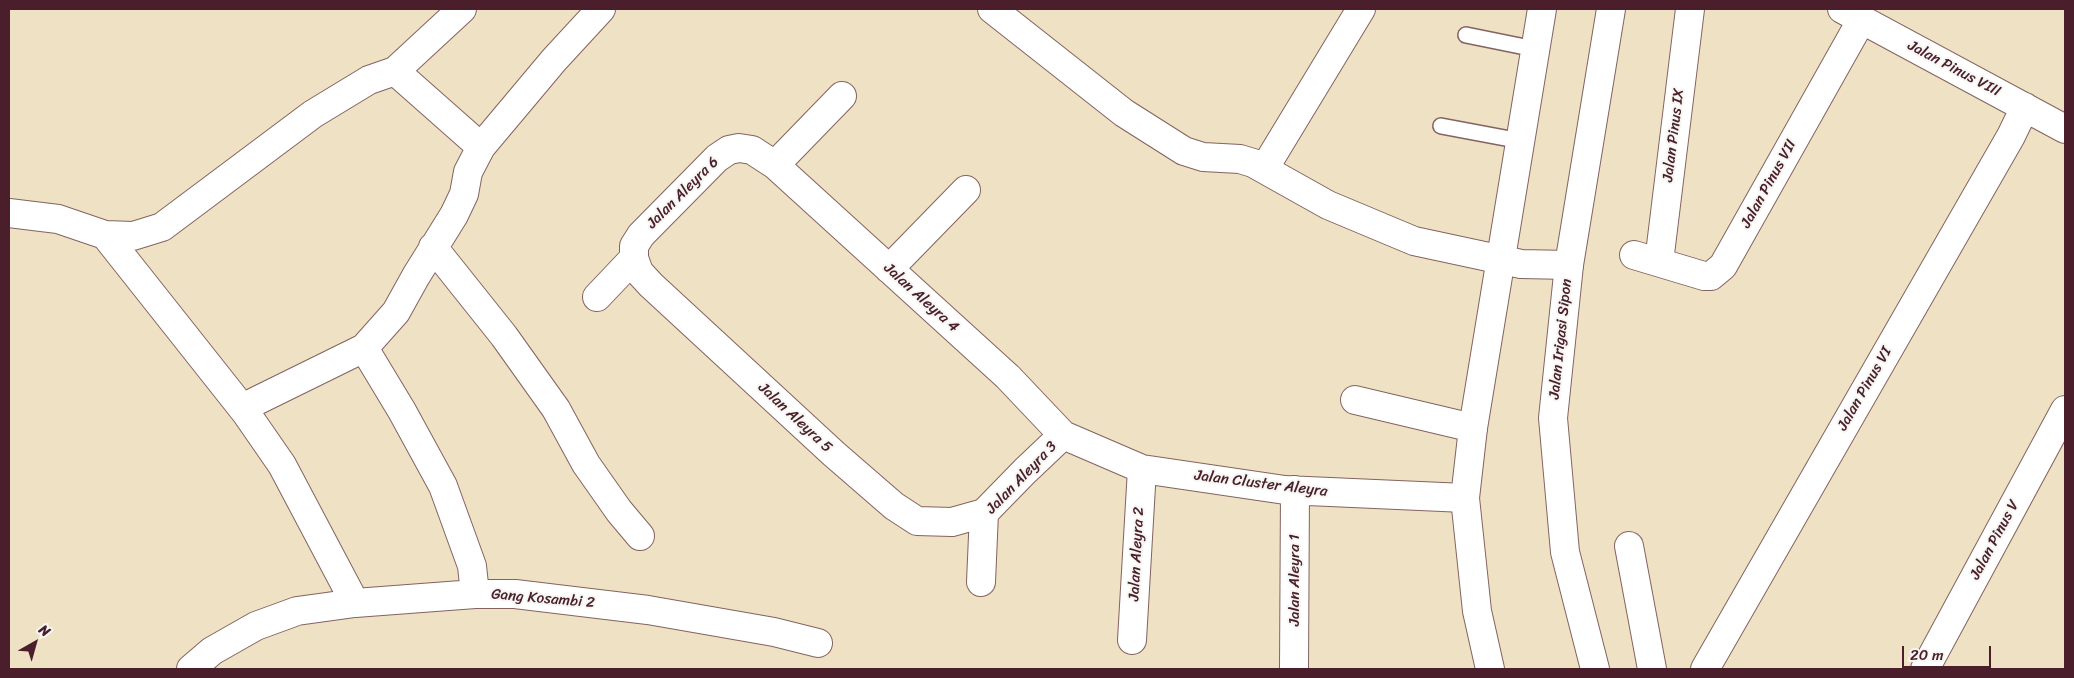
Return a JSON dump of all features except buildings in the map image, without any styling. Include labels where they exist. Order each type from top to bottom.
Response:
[{"type":"street","points":[[9,213],[58,219],[105,235],[133,236],[162,227],[313,114],[369,80],[395,71],[462,9]]},
{"type":"street","points":[[242,408],[364,348],[396,312],[433,247],[454,215],[464,194],[468,172],[481,147],[554,60],[601,9]]},
{"type":"street","points":[[992,9],[1124,113],[1184,151],[1204,158],[1240,159],[1264,169],[1328,205],[1414,241],[1521,263],[1569,265]]},
{"type":"street","points":[[1264,169],[1360,9]]},
{"type":"street","points":[[1490,669],[1477,611],[1465,498],[1473,428],[1521,263],[1521,141],[1542,9]]},
{"type":"street","name":"Jalan Irigasi Sipon","points":[[1595,669],[1565,552],[1553,418],[1569,265],[1611,9]]},
{"type":"street","name":"Jalan Pinus IX","points":[[1647,258],[1690,9]]},
{"type":"street","name":"Jalan Pinus VII","points":[[1647,258],[1704,276],[1711,276],[1723,266],[1852,14]]},
{"type":"street","name":"Jalan Pinus VIII","points":[[1852,14],[2065,129]]},
{"type":"street","points":[[395,71],[481,147]]},
{"type":"street","points":[[776,165],[842,96]]},
{"type":"street","name":"Jalan Pinus VI","points":[[1705,669],[2006,144],[2025,107]]},
{"type":"street","name":"Jalan Aleyra 6","points":[[634,258],[634,246],[641,235],[717,158],[729,150],[739,148],[752,150],[776,165]]},
{"type":"street","name":"Jalan Aleyra 4","points":[[776,165],[1008,377],[1063,435]]},
{"type":"street","points":[[889,269],[966,190]]},
{"type":"street","points":[[105,235],[242,408],[282,465],[355,603]]},
{"type":"street","points":[[433,247],[504,336],[556,409],[586,464],[619,511],[640,536]]},
{"type":"street","points":[[597,297],[634,258]]},
{"type":"street","name":"Jalan Aleyra 5","points":[[634,258],[640,272],[651,286],[834,454],[894,506],[917,521],[952,522],[984,514]]},
{"type":"street","points":[[364,348],[402,411],[443,486],[472,566],[475,594]]},
{"type":"street","points":[[1354,400],[1473,428]]},
{"type":"street","name":"Jalan Pinus V","points":[[1925,669],[2065,410]]},
{"type":"street","name":"Jalan Aleyra 3","points":[[981,582],[984,514],[1024,471],[1063,435]]},
{"type":"street","name":"Jalan Cluster Aleyra","points":[[1063,435],[1142,469],[1295,490],[1465,498]]},
{"type":"street","name":"Jalan Aleyra 2","points":[[1132,640],[1142,469]]},
{"type":"street","name":"Jalan Aleyra 1","points":[[1294,669],[1295,490]]},
{"type":"street","points":[[1629,546],[1652,669]]},
{"type":"street","name":"Gang Kosambi 2","points":[[191,669],[212,652],[256,626],[297,611],[355,603],[475,594],[515,594],[648,610],[774,632],[818,643]]},
{"type":"lane","points":[[1466,35],[1535,49]]},
{"type":"lane","points":[[1441,126],[1521,141]]}]
